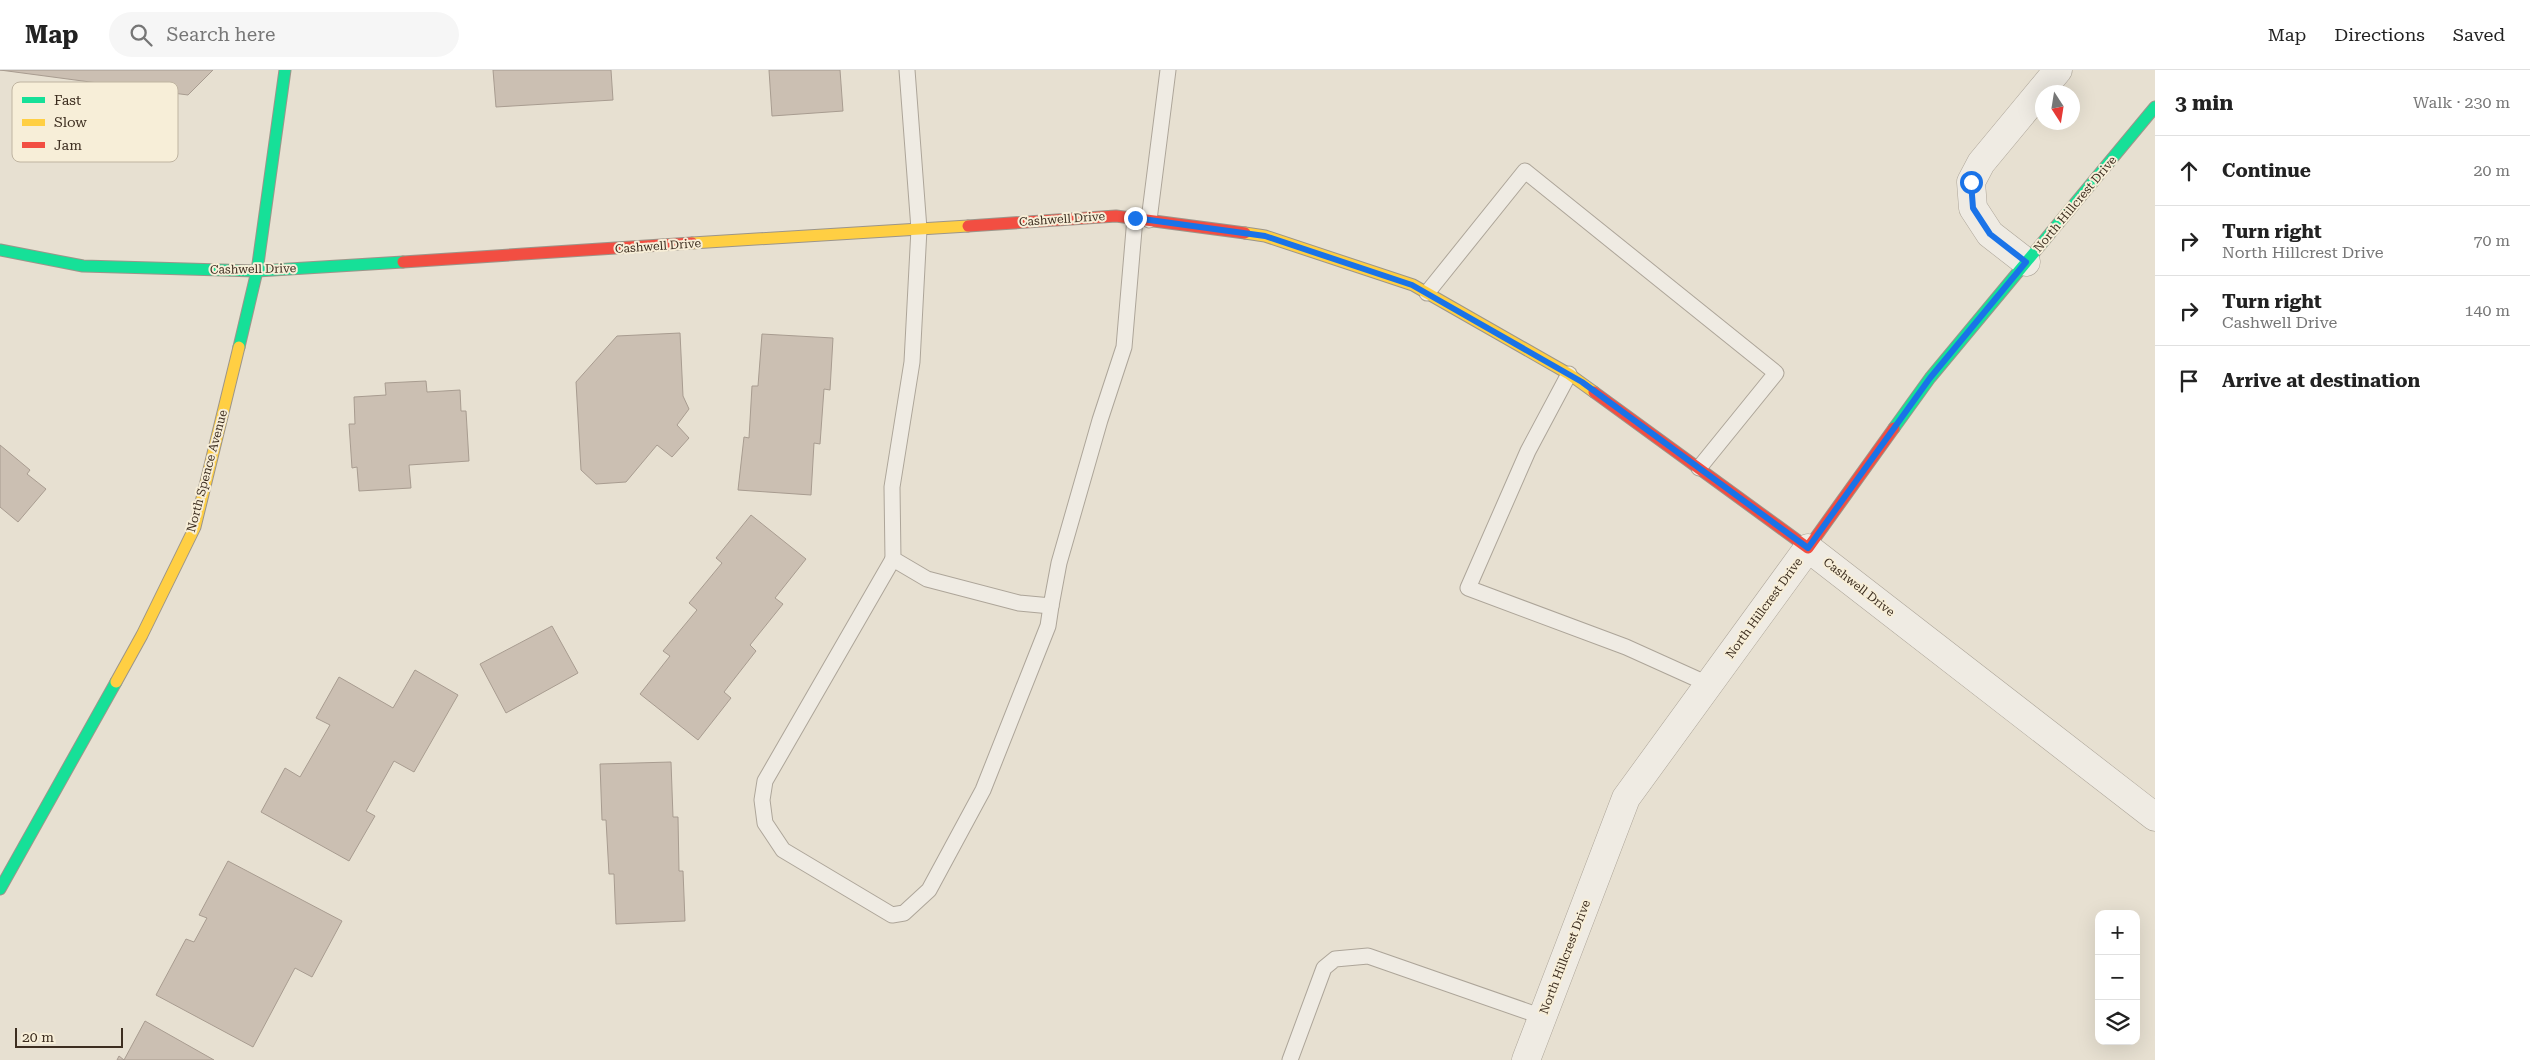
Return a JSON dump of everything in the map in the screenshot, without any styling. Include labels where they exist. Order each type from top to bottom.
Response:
[{"type":"street","name":"North Spence Avenue","points":[[0,889],[142,635],[194,527],[257,271],[285,70]]},
{"type":"street","points":[[2026,262],[1990,234],[1973,208],[1971,182],[1981,163],[2058,70]]},
{"type":"street","name":"North Hillcrest Drive","points":[[1526,1060],[1626,798],[1930,378],[2155,107]]},
{"type":"street","name":"Cashwell Drive","points":[[0,250],[83,266],[257,271],[1116,216],[1265,236],[1412,285],[1569,374],[1808,548],[2155,817]]},
{"type":"lane","points":[[908,70],[919,229],[912,362],[892,487],[893,559],[765,781],[762,800],[765,824],[783,850],[892,915],[904,913],[929,890],[984,790],[1048,626],[1059,563],[1100,420],[1124,347],[1142,219],[1168,70]]},
{"type":"lane","points":[[1427,293],[1525,171],[1776,373],[1699,468]]},
{"type":"lane","points":[[1569,374],[1528,452],[1468,588],[1626,647],[1708,684]]},
{"type":"lane","points":[[893,559],[927,578],[1019,603],[1051,606]]},
{"type":"lane","points":[[1290,1060],[1324,968],[1335,959],[1368,956],[1543,1016]]},
{"type":"building","points":[[0,70],[213,70],[188,95],[178,94],[178,82],[90,82]]},
{"type":"building","points":[[493,70],[611,70],[613,100],[496,107]]},
{"type":"building","points":[[769,70],[840,70],[843,111],[772,116]]},
{"type":"building","points":[[680,333],[683,396],[689,409],[677,425],[689,438],[672,457],[657,445],[626,482],[596,484],[581,470],[576,382],[617,336]]},
{"type":"building","points":[[762,334],[833,338],[830,390],[824,389],[820,444],[814,443],[811,495],[738,490],[744,437],[749,438],[752,386],[758,386]]},
{"type":"building","points":[[426,381],[427,392],[460,390],[461,411],[466,411],[469,461],[409,465],[411,488],[359,491],[357,467],[352,468],[349,424],[355,424],[354,397],[386,395],[385,383]]},
{"type":"building","points":[[0,445],[30,470],[27,474],[46,489],[18,522],[0,507]]},
{"type":"building","points":[[751,515],[806,559],[775,598],[783,604],[750,645],[756,651],[724,692],[731,698],[698,740],[640,694],[670,656],[663,651],[697,610],[689,603],[722,563],[716,558]]},
{"type":"building","points":[[552,626],[578,673],[506,713],[480,664]]},
{"type":"building","points":[[415,670],[458,695],[414,772],[394,761],[366,811],[375,816],[349,861],[261,812],[285,768],[300,777],[330,725],[316,718],[339,677],[393,708]]},
{"type":"building","points":[[671,762],[673,817],[678,817],[679,871],[683,871],[685,921],[616,924],[614,874],[609,874],[606,820],[602,820],[600,764]]},
{"type":"building","points":[[228,861],[342,921],[312,977],[295,968],[253,1047],[156,995],[186,939],[194,942],[207,918],[199,915]]},
{"type":"building","points":[[145,1021],[214,1060],[124,1060]]},
{"type":"traffic: fast","points":[[239,347],[257,271],[285,70]]},
{"type":"traffic: fast","points":[[1894,428],[1930,378],[2155,107]]},
{"type":"traffic: fast","points":[[0,250],[83,266],[257,271],[403,262]]},
{"type":"traffic: fast","points":[[0,889],[116,682]]},
{"type":"traffic: slow","points":[[692,243],[968,226]]},
{"type":"traffic: slow","points":[[1245,233],[1265,236],[1413,285],[1569,374],[1594,392]]},
{"type":"traffic: slow","points":[[116,682],[142,635],[195,527],[239,347]]},
{"type":"traffic: jam","points":[[968,226],[1116,216],[1245,233]]},
{"type":"traffic: jam","points":[[403,262],[692,243]]},
{"type":"traffic: jam","points":[[1594,392],[1808,548],[1894,428]]},
{"type":"route","points":[[1135,218],[1265,236],[1412,285],[1582,382],[1808,548],[1930,378],[2026,262],[1990,234],[1973,208],[1971,182]]}]
